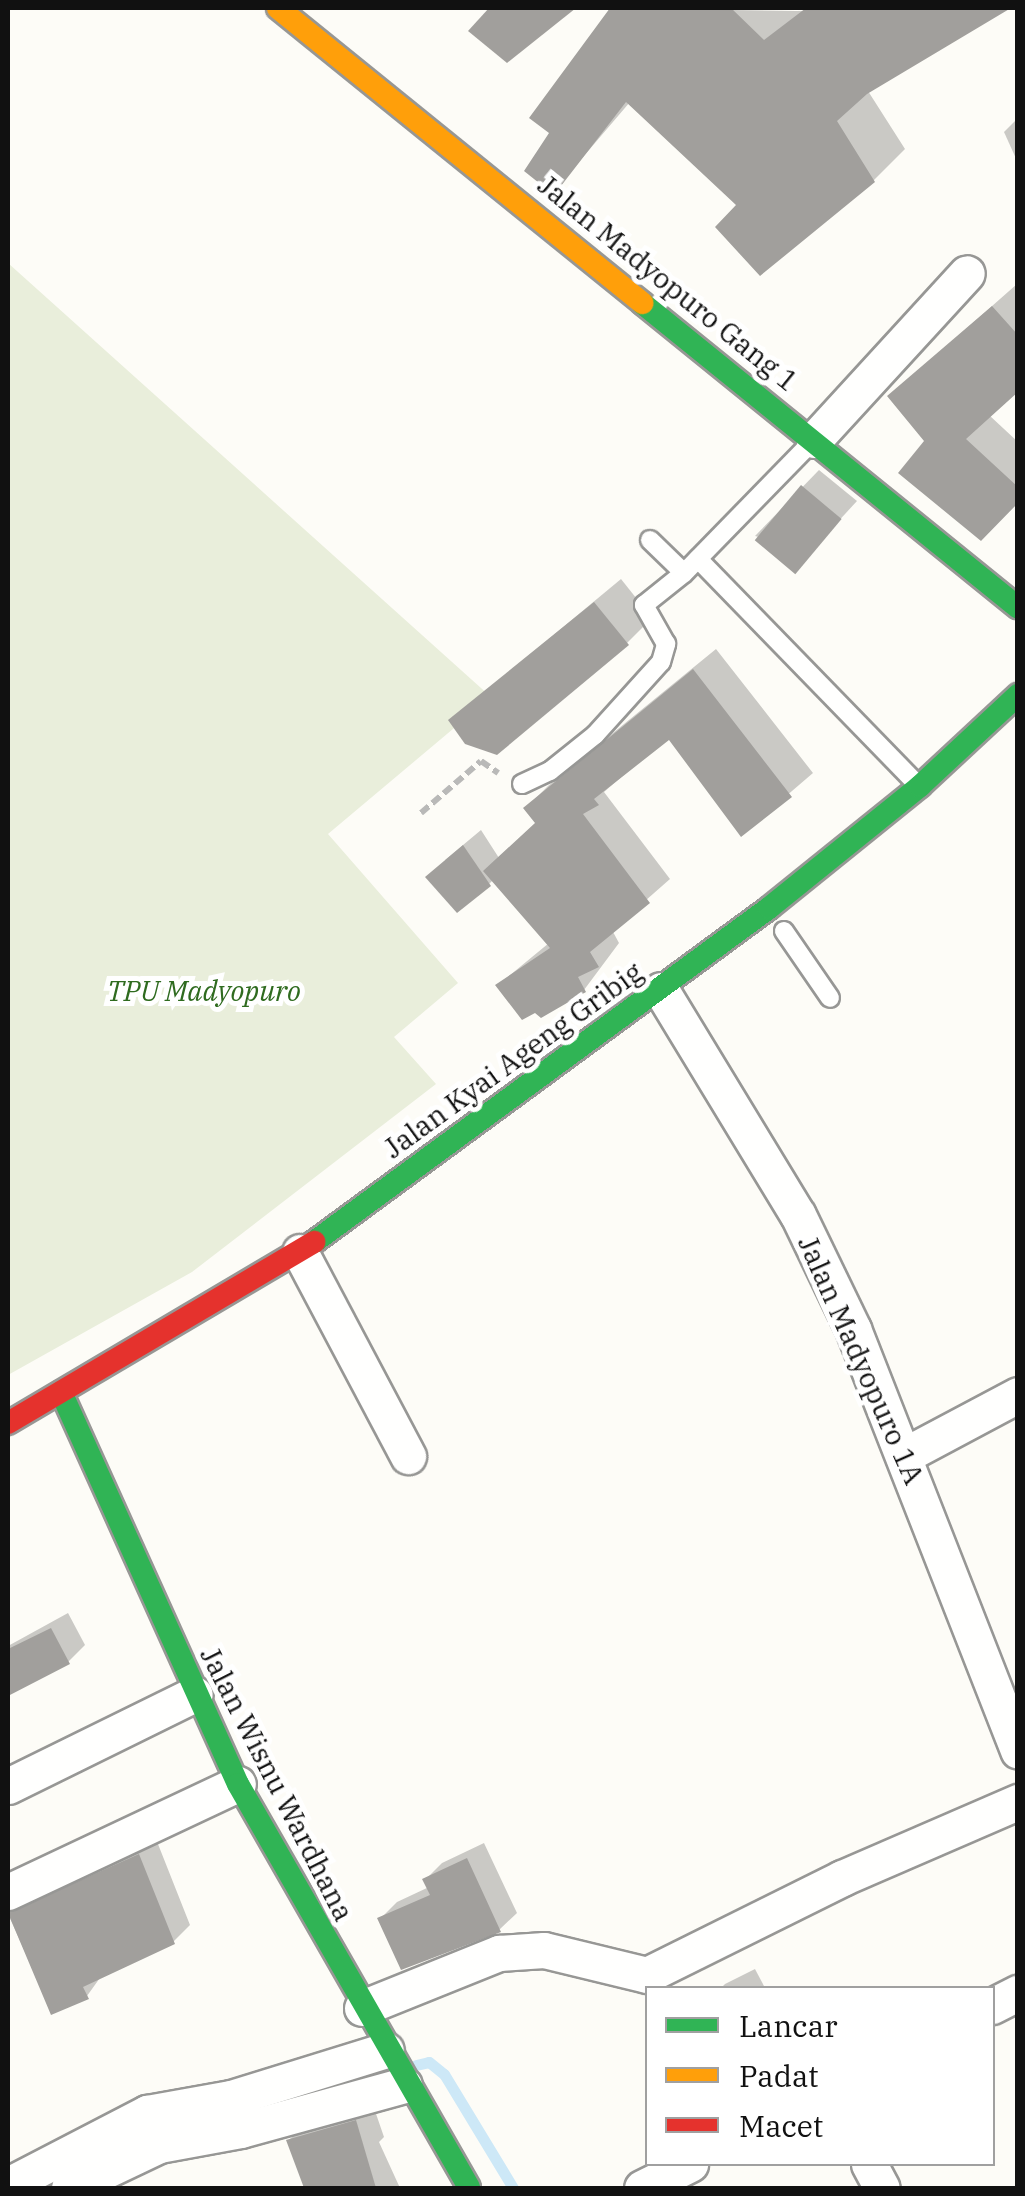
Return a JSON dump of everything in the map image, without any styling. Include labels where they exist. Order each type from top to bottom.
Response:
[{"type":"street","name":"Jalan Madyopuro Gang 1","points":[[278,8],[1018,608]]},
{"type":"street","points":[[814,440],[968,273]]},
{"type":"street","name":"Jalan Kyai Ageng Gribig","points":[[8,1423],[300,1252],[662,990],[777,919],[1018,695]]},
{"type":"street","name":"Jalan Madyopuro 1A","points":[[662,990],[798,1215],[905,1455],[1018,1751]]},
{"type":"street","points":[[300,1252],[408,1456]]},
{"type":"street","name":"Jalan Wisnu Wardhana","points":[[60,1392],[238,1784],[396,2068],[469,2188]]},
{"type":"street","points":[[905,1455],[1018,1395]]},
{"type":"street","points":[[8,1786],[195,1694]]},
{"type":"street","points":[[8,1892],[238,1784]]},
{"type":"street","points":[[362,2008],[499,1954],[544,1950],[647,1975],[842,1878],[1018,1802]]},
{"type":"street","points":[[995,2004],[1018,1993]]},
{"type":"street","points":[[69,2188],[236,2114],[396,2068]]},
{"type":"street","points":[[8,2185],[147,2113],[236,2114]]},
{"type":"street","points":[[642,2188],[686,2166]]},
{"type":"street","points":[[870,2166],[882,2188]]},
{"type":"lane","points":[[522,784],[550,771],[594,735],[661,662],[666,644],[644,605],[684,574],[814,440]]},
{"type":"lane","points":[[650,540],[684,574]]},
{"type":"lane","points":[[698,559],[920,786]]},
{"type":"lane","points":[[777,919],[830,998]]},
{"type":"path","points":[[421,813],[482,761],[522,784]]},
{"type":"green space","name":"TPU Madyopuro","points":[[8,263],[491,697],[328,834],[458,983],[394,1037],[436,1084],[192,1272],[8,1375]]},
{"type":"building","points":[[489,8],[576,8],[507,63],[468,31]]},
{"type":"building","points":[[610,8],[731,8],[764,40],[806,8],[1011,8],[867,94],[837,121],[875,182],[760,276],[715,227],[736,205],[626,102],[554,195],[524,171],[549,133],[529,118]]},
{"type":"building","points":[[992,306],[1018,335],[1018,392],[966,439],[1018,487],[1018,503],[981,541],[898,473],[924,441],[887,396]]},
{"type":"building","points":[[801,485],[842,519],[795,574],[755,540]]},
{"type":"building","points":[[594,602],[629,645],[497,755],[465,744],[448,720]]},
{"type":"building","points":[[693,669],[792,797],[741,837],[669,740],[594,799],[599,805],[583,814],[650,903],[590,952],[599,967],[578,977],[586,992],[541,1018],[535,1013],[522,1020],[495,985],[550,948],[483,871],[535,823],[523,808]]},
{"type":"building","points":[[463,845],[491,886],[457,913],[425,877]]},
{"type":"building","points":[[51,1628],[70,1664],[8,1696],[8,1649]]},
{"type":"building","points":[[139,1854],[175,1944],[83,1987],[89,1999],[51,2015],[8,1913]]},
{"type":"building","points":[[467,1858],[501,1932],[401,1970],[377,1918],[430,1895],[422,1879]]},
{"type":"building","points":[[356,2120],[376,2188],[304,2188],[286,2140]]},
{"type":"waterway","points":[[416,2065],[429,2062],[444,2074],[513,2188]]},
{"type":"waterway","points":[[323,2087],[388,2072]]},
{"type":"traffic: fast","points":[[642,303],[1018,608]]},
{"type":"traffic: fast","points":[[314,1242],[769,908],[920,786],[1018,695]]},
{"type":"traffic: fast","points":[[61,1392],[238,1784],[469,2188]]},
{"type":"traffic: slow","points":[[278,8],[642,303]]},
{"type":"traffic: jam","points":[[8,1423],[314,1242]]}]
